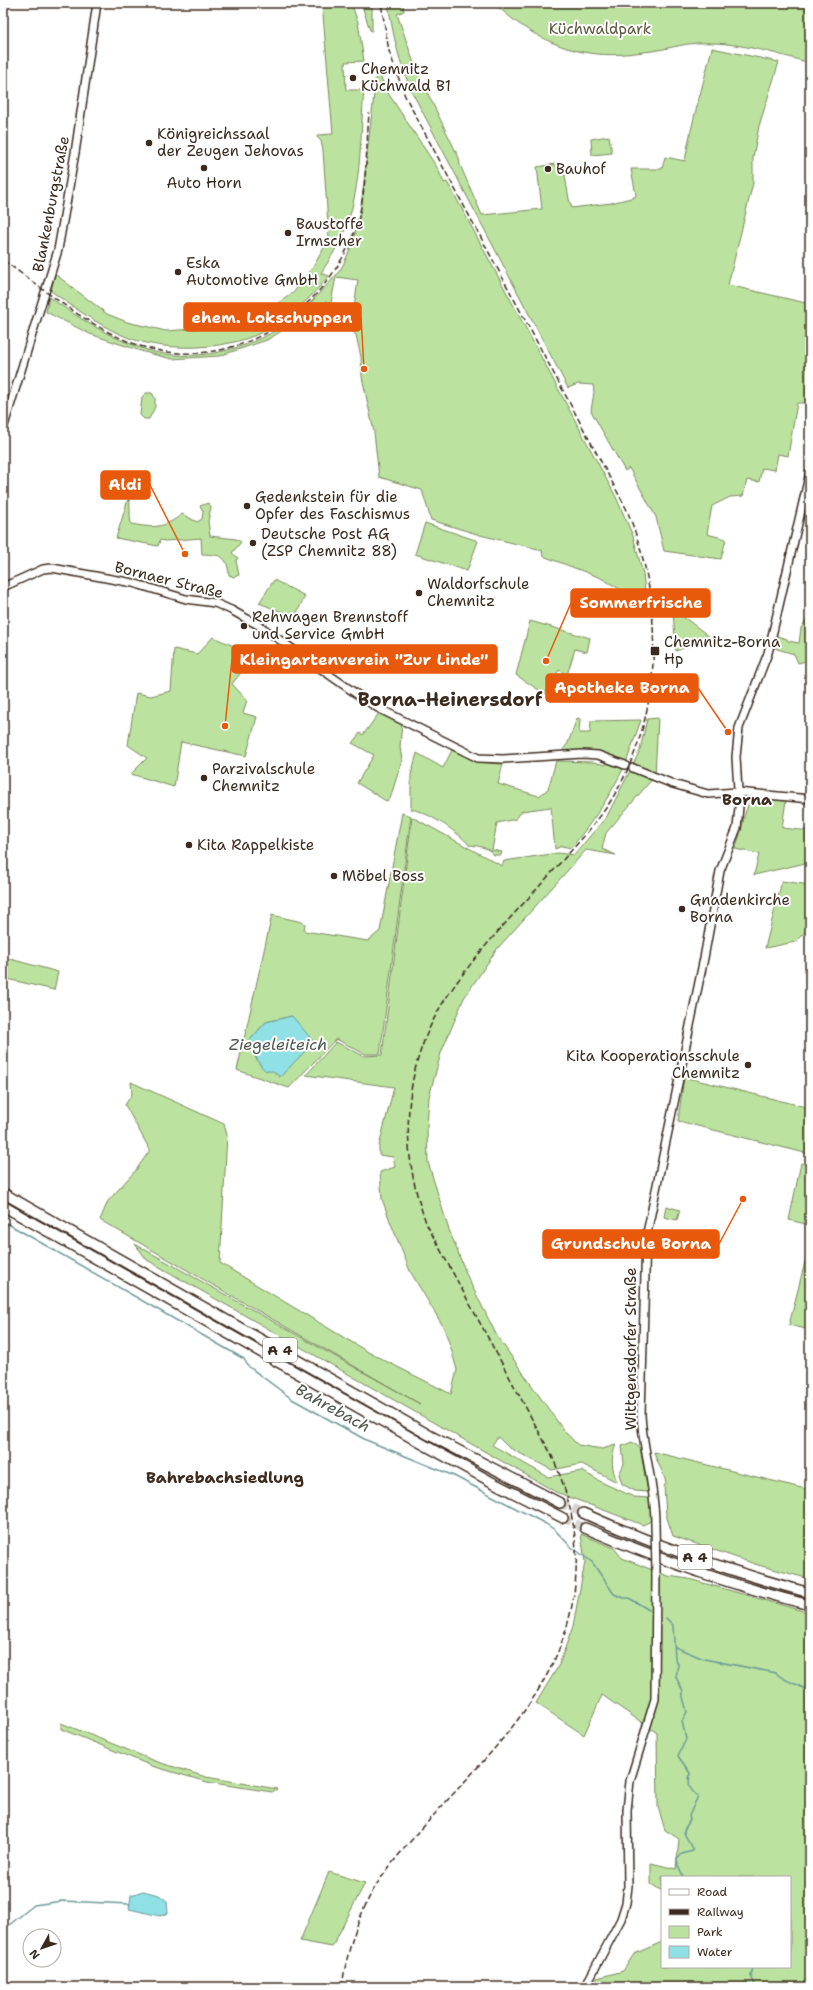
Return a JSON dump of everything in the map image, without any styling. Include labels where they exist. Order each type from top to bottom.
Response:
[{"type":"highway","name":"A 4","points":[[3,1193],[429,1435],[560,1503]]},
{"type":"highway","name":"A 4","points":[[3,1206],[419,1442],[490,1481],[563,1518]]},
{"type":"highway","name":"A 4","points":[[583,1513],[674,1550],[735,1571],[810,1593]]},
{"type":"highway","name":"A 4","points":[[585,1528],[669,1561],[731,1582],[810,1605]]},
{"type":"street","name":"Blankenburgstraße","points":[[3,430],[58,250],[76,146],[97,3]]},
{"type":"street","name":"Wittgensdorfer Straße","points":[[585,1987],[621,1919],[626,1902],[628,1886],[627,1810],[630,1781],[634,1763],[655,1706],[656,1573],[654,1496],[641,1415],[646,1238],[702,972],[720,871],[737,828],[736,757],[739,728],[768,653],[810,472]]},
{"type":"street","name":"Bornaer Straße","points":[[3,587],[42,569],[52,568],[123,581],[186,598],[215,603],[260,626],[314,665],[378,708],[478,758],[503,759],[582,754],[598,755],[625,765]]},
{"type":"street","points":[[633,768],[712,795],[737,792],[810,799]]},
{"type":"green space","points":[[322,3],[351,3],[358,22],[364,61],[345,62],[346,90],[364,90],[360,160],[351,211],[341,239],[321,273],[329,276],[315,292],[287,317],[256,335],[219,345],[172,347],[138,341],[119,334],[79,311],[51,291],[55,274],[107,314],[127,322],[166,331],[232,326],[270,309],[294,292],[313,267],[329,239],[323,150],[321,141],[317,137],[317,135],[333,134]]},
{"type":"green space","points":[[361,3],[372,3],[372,31],[370,30]]},
{"type":"green space","points":[[388,3],[403,3],[404,11],[397,14],[416,69],[459,158],[460,165],[482,215],[542,209],[537,167],[556,164],[558,171],[564,170],[572,208],[611,203],[635,197],[636,195],[631,169],[662,169],[665,157],[685,161],[712,48],[779,62],[759,126],[753,157],[753,183],[728,285],[810,304],[810,340],[808,348],[810,348],[810,376],[807,389],[810,391],[807,403],[797,403],[788,456],[778,454],[775,470],[762,468],[759,482],[747,480],[743,496],[730,497],[712,506],[707,534],[726,539],[721,559],[664,551],[656,517],[629,468],[625,471],[591,411],[594,392],[593,385],[578,384],[568,388],[412,92],[403,70],[397,49]]},
{"type":"green space","name":"Küchwaldpark","points":[[494,3],[810,3],[810,63],[754,48],[711,43],[697,43],[658,50],[611,55],[583,52],[569,49],[542,38],[516,22]]},
{"type":"green space","points":[[376,67],[388,93],[438,169],[444,183],[447,182],[454,194],[616,497],[633,536],[643,574],[647,605],[601,578],[543,556],[542,550],[480,535],[431,520],[422,490],[379,477],[374,432],[362,377],[361,357],[356,335],[351,330],[358,280],[336,277],[331,303],[325,302],[323,319],[303,318],[267,340],[219,356],[172,359],[144,352],[90,334],[46,312],[49,297],[72,313],[120,340],[147,350],[169,354],[191,355],[214,353],[259,339],[280,328],[298,315],[341,269],[354,236],[363,191]]},
{"type":"green space","points":[[609,136],[612,153],[592,155],[591,139]]},
{"type":"green space","points":[[146,393],[152,393],[155,398],[155,407],[149,419],[144,419],[140,415],[142,397]]},
{"type":"green space","points":[[129,496],[131,524],[152,527],[164,525],[182,514],[197,522],[202,519],[203,511],[200,506],[208,503],[211,507],[208,521],[210,536],[236,539],[241,542],[232,553],[238,558],[236,561],[239,575],[234,577],[229,575],[227,563],[222,557],[202,554],[201,538],[165,541],[160,540],[158,546],[116,538]]},
{"type":"green space","points":[[425,523],[478,541],[467,571],[415,554]]},
{"type":"green space","points":[[274,580],[305,596],[295,617],[259,603]]},
{"type":"green space","points":[[673,612],[677,612],[714,640],[701,641],[676,651]]},
{"type":"green space","points":[[810,614],[810,660],[798,663],[794,654],[774,648],[777,636],[787,639],[788,641],[799,643],[801,628]]},
{"type":"green space","points":[[530,621],[590,638],[587,652],[575,649],[567,675],[559,670],[545,694],[516,675]]},
{"type":"green space","points":[[213,637],[255,655],[232,684],[247,700],[243,713],[257,717],[246,756],[181,742],[174,787],[131,774],[147,758],[128,745],[136,693],[151,696],[171,691],[174,649],[197,654]]},
{"type":"green space","points":[[379,713],[402,722],[400,747],[402,760],[390,799],[386,801],[357,783],[374,755],[352,743],[360,733],[363,735]]},
{"type":"green space","points":[[577,718],[580,719],[579,733],[590,733],[591,721],[641,720],[626,763],[598,754],[560,754],[568,743]]},
{"type":"green space","points":[[658,718],[655,776],[633,765],[640,750],[647,719]]},
{"type":"green space","points":[[453,748],[476,760],[488,763],[503,764],[498,784],[539,796],[548,789],[556,761],[593,762],[605,765],[610,762],[624,767],[600,809],[571,848],[562,846],[555,849],[551,807],[522,811],[516,819],[497,823],[492,850],[502,852],[501,855],[494,855],[492,852],[480,846],[469,845],[458,834],[442,823],[425,814],[411,809],[411,775],[417,753],[443,768]]},
{"type":"green space","points":[[631,769],[654,777],[606,833],[602,849],[616,855],[586,850],[497,949],[464,998],[441,1053],[429,1097],[427,1128],[428,1162],[448,1227],[468,1278],[497,1336],[564,1431],[578,1445],[602,1449],[616,1445],[612,1464],[617,1482],[582,1464],[552,1470],[508,1447],[498,1437],[492,1445],[548,1477],[582,1471],[603,1483],[634,1497],[650,1498],[651,1521],[643,1525],[556,1492],[147,1260],[135,1244],[420,1404],[100,1220],[108,1201],[136,1170],[150,1150],[125,1105],[132,1094],[131,1082],[224,1124],[227,1135],[220,1263],[368,1352],[451,1394],[457,1370],[444,1328],[410,1271],[382,1199],[380,1172],[395,1167],[393,1157],[379,1155],[379,1146],[394,1087],[306,1075],[336,1042],[364,1056],[382,1055],[412,817],[502,866],[504,861],[558,853],[574,855],[607,816]]},
{"type":"green space","points":[[751,798],[786,800],[782,828],[810,831],[810,862],[754,875],[759,854],[735,849]]},
{"type":"green space","points":[[402,813],[411,816],[380,1054],[365,1054],[336,1039],[289,1088],[237,1070],[272,915],[302,922],[305,924],[304,931],[368,941],[380,931]],"holes":[[[292,1016],[273,1070],[268,1070],[260,1065],[249,1041],[266,1022]]]},
{"type":"green space","points":[[782,881],[810,885],[810,927],[795,942],[765,948]]},
{"type":"green space","points":[[3,957],[58,972],[54,990],[3,978]]},
{"type":"green space","points":[[684,1077],[810,1108],[809,1154],[678,1121]]},
{"type":"green space","points":[[801,1163],[810,1166],[810,1225],[789,1220]]},
{"type":"green space","points":[[666,1206],[680,1210],[677,1220],[664,1217]]},
{"type":"green space","points":[[806,1258],[810,1259],[810,1330],[789,1325]]},
{"type":"green space","points":[[632,1442],[640,1448],[648,1492],[635,1491],[622,1484],[619,1474],[624,1464],[622,1446]]},
{"type":"green space","points":[[654,1452],[810,1490],[810,1579],[758,1565],[673,1536],[666,1515],[664,1486],[666,1484]]},
{"type":"green space","points":[[581,1534],[614,1548],[622,1558],[668,1576],[689,1579],[810,1613],[810,1987],[591,1987],[597,1978],[623,1971],[634,1954],[661,1942],[661,1968],[791,1968],[791,1876],[661,1876],[661,1890],[651,1884],[651,1863],[676,1869],[679,1839],[665,1830],[658,1807],[657,1733],[602,1695],[584,1735],[536,1703],[559,1665],[573,1626],[585,1562]]},
{"type":"green space","points":[[61,1723],[155,1761],[206,1777],[277,1789],[272,1792],[207,1782],[152,1766],[61,1729]]},
{"type":"green space","points":[[329,1872],[365,1883],[332,1947],[300,1941]]},
{"type":"water","name":"Ziegeleiteich","points":[[292,1016],[314,1042],[280,1077],[273,1071],[264,1070],[252,1050],[249,1041],[266,1022]]},
{"type":"water","points":[[143,1891],[159,1895],[167,1901],[168,1913],[160,1916],[129,1909],[131,1895]]},
{"type":"waterway","name":"Bahrebach","points":[[3,1221],[244,1359],[248,1366],[292,1399],[366,1440],[454,1476],[546,1524],[555,1530],[570,1546],[592,1562],[614,1594],[623,1598],[629,1598],[649,1610]]},
{"type":"waterway","name":"Bahrebach","points":[[666,1618],[673,1625],[675,1659],[678,1664],[676,1677],[683,1691],[687,1712],[682,1721],[686,1739],[678,1756],[690,1773],[689,1784],[691,1789],[698,1796],[689,1816],[690,1820],[684,1830],[685,1836],[692,1846],[693,1851],[682,1854],[677,1858],[678,1866],[683,1876]]},
{"type":"waterway","points":[[675,1647],[704,1659],[776,1673],[810,1693]]},
{"type":"waterway","points":[[3,1930],[34,1905],[62,1901],[130,1904]]},
{"type":"waterway","name":"Bahrebach","points":[[753,1968],[751,1976],[756,1987]]},
{"type":"tunnel","points":[[560,1503],[583,1513]]},
{"type":"tunnel","points":[[563,1518],[585,1528]]},
{"type":"railway","points":[[342,1987],[352,1939],[371,1894],[383,1875],[404,1849],[499,1743],[521,1716],[540,1687],[556,1656],[568,1622],[575,1585],[575,1535],[568,1502],[558,1470],[551,1454],[427,1225],[417,1196],[411,1166],[408,1136],[409,1106],[414,1076],[422,1047],[434,1019],[450,992],[500,929],[583,837],[610,802],[628,768],[641,733],[650,695],[653,657],[653,619],[648,581],[639,544],[626,508],[405,96],[389,51],[381,3]]},
{"type":"railway","points":[[3,260],[78,314],[127,341],[162,351],[196,353],[230,347],[262,335],[291,317],[317,293],[338,265],[354,233],[364,190],[369,113]]},
{"type":"place","name":"Chemnitz Küchwald B1","points":[[353,78]]},
{"type":"place","name":"Königreichssaal der Zeugen Jehovas","points":[[149,143]]},
{"type":"place","name":"Auto Horn","points":[[204,168]]},
{"type":"place","name":"Bauhof","points":[[548,169]]},
{"type":"place","name":"Baustoffe Irmscher","points":[[288,233]]},
{"type":"place","name":"Eska Automotive GmbH","points":[[178,272]]},
{"type":"place","name":"ehem. Lokschuppen","points":[[364,369]]},
{"type":"place","name":"Gedenkstein für die Opfer des Faschismus","points":[[247,506]]},
{"type":"place","name":"Deutsche Post AG (ZSP Chemnitz 88)","points":[[253,543]]},
{"type":"place","name":"Aldi","points":[[185,554]]},
{"type":"place","name":"Waldorfschule Chemnitz","points":[[419,593]]},
{"type":"place","name":"Rehwagen Brennstoff und Service GmbH","points":[[244,626]]},
{"type":"place","name":"Chemnitz-Borna Hp","points":[[655,651]]},
{"type":"place","name":"Sommerfrische","points":[[546,661]]},
{"type":"place","name":"Kleingartenverein \"Zur Linde\"","points":[[225,726]]},
{"type":"place","name":"Apotheke Borna","points":[[728,732]]},
{"type":"place","name":"Parzivalschule Chemnitz","points":[[204,778]]},
{"type":"place","name":"Kita Rappelkiste","points":[[189,845]]},
{"type":"place","name":"Möbel Boss","points":[[334,876]]},
{"type":"place","name":"Gnadenkirche Borna","points":[[682,909]]},
{"type":"place","name":"Kita Kooperationsschule Chemnitz","points":[[748,1065]]},
{"type":"place","name":"Grundschule Borna","points":[[743,1199]]},
{"type":"district","name":"Borna-Heinersdorf","points":[[450,699]]},
{"type":"district","name":"Borna","points":[[747,799]]},
{"type":"district","name":"Bahrebachsiedlung","points":[[225,1477]]}]
